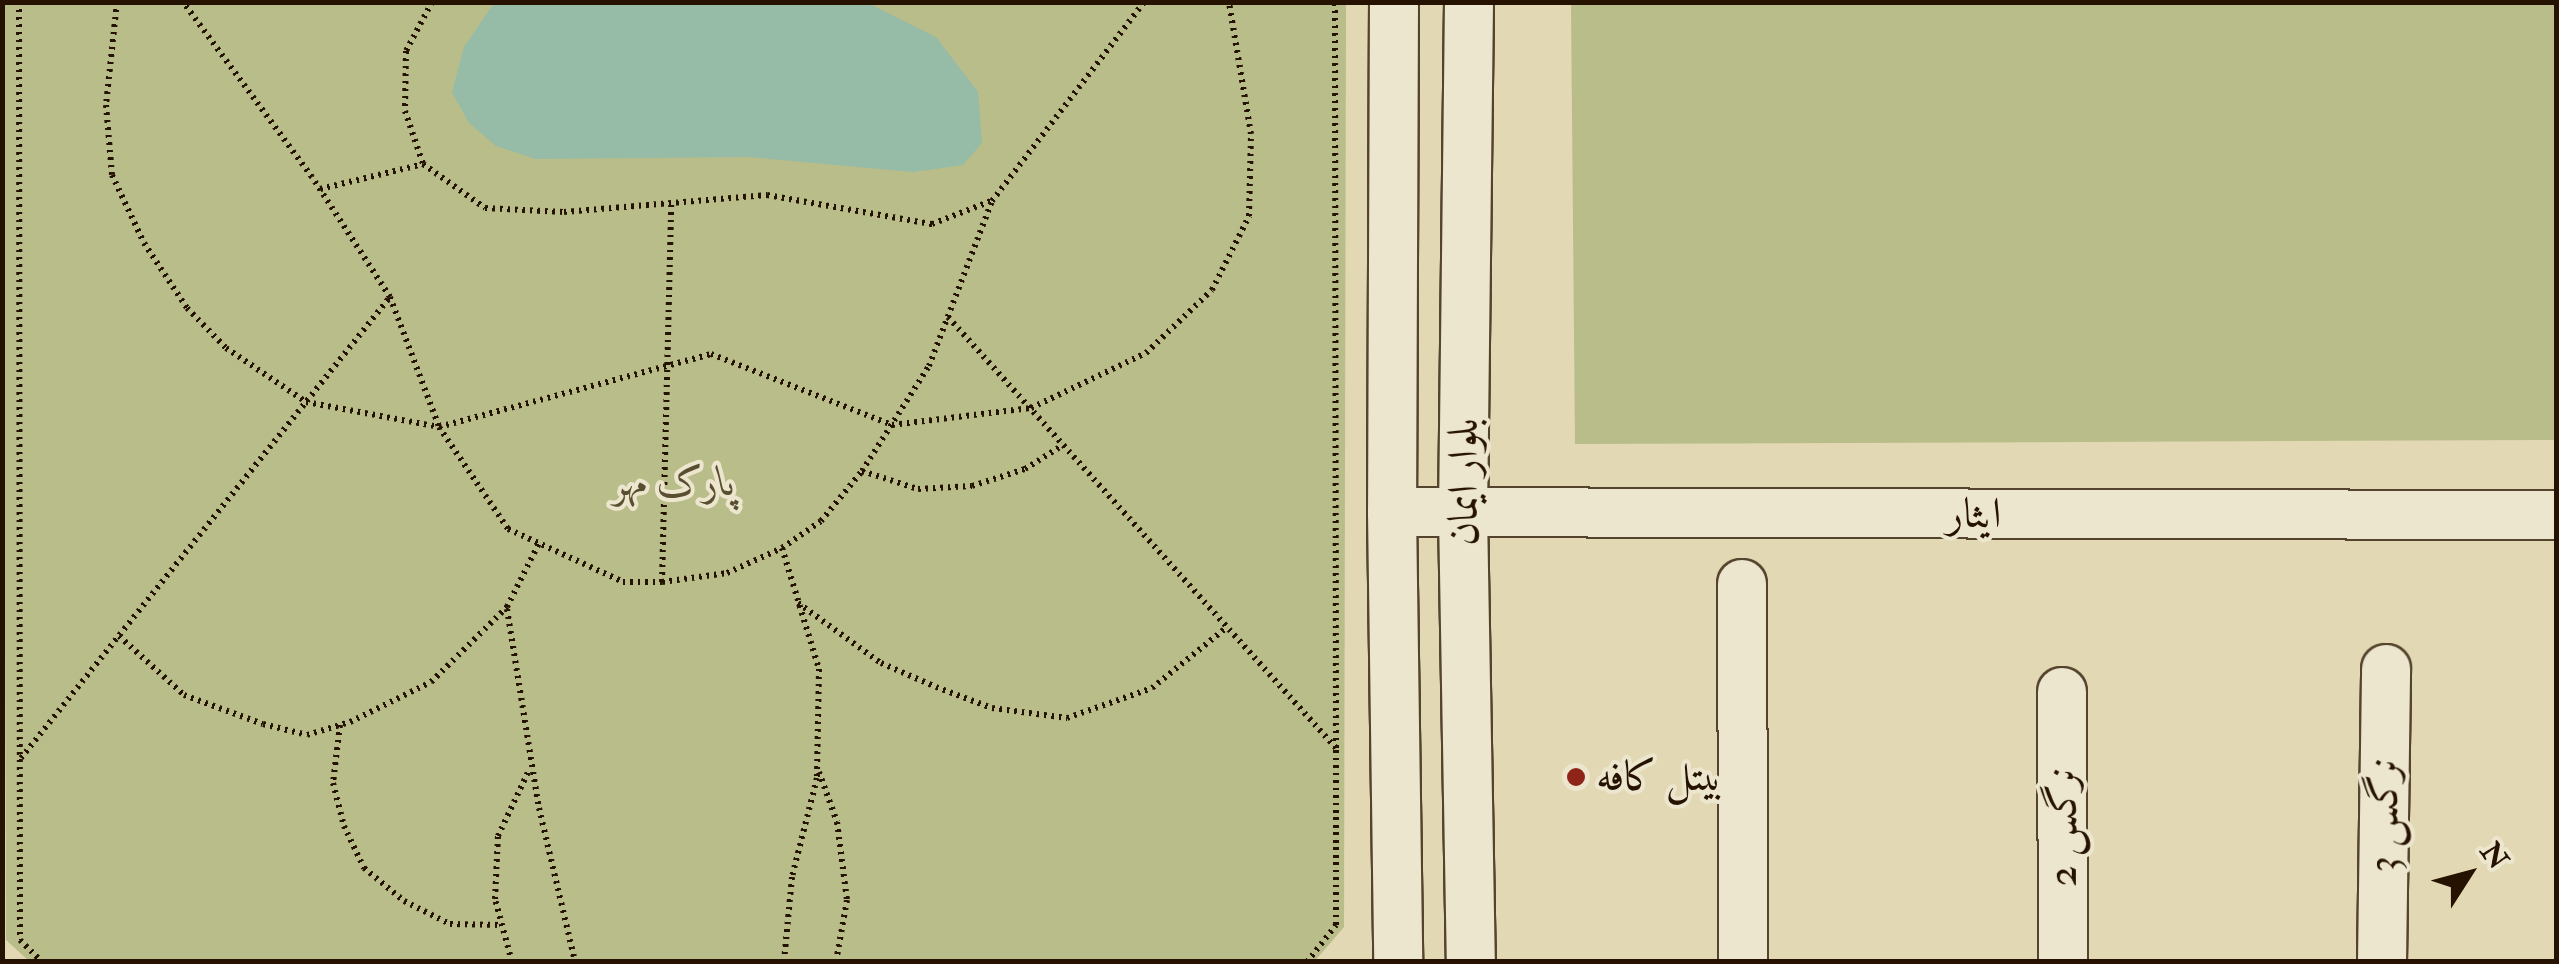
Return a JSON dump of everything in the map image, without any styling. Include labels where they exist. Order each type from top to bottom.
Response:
[{"type":"street","name":"بلوار ایمان","points":[[1394,2],[1392,512],[1398,962]]},
{"type":"street","name":"بلوار ایمان","points":[[1469,2],[1463,513],[1471,962]]},
{"type":"street","name":"ایثار","points":[[1392,512],[2556,515]]},
{"type":"street","points":[[1742,584],[1743,962]]},
{"type":"street","name":"نرگس 3","points":[[2382,962],[2386,669]]},
{"type":"street","name":"نرگس 2","points":[[2062,692],[2063,962]]},
{"type":"path","points":[[20,2],[20,940],[42,962]]},
{"type":"path","points":[[117,2],[106,104],[112,176],[144,243],[187,308],[226,348],[306,402],[439,426],[711,354],[892,425],[1030,408],[1146,352],[1212,290],[1249,216],[1251,134],[1229,2]]},
{"type":"path","points":[[183,2],[320,189],[390,297],[439,426],[508,529],[623,582],[727,574],[782,548],[821,522],[862,471],[929,366],[992,201],[1144,2]]},
{"type":"path","points":[[432,2],[406,51],[405,111],[423,164],[485,208],[564,212],[767,195],[932,224],[992,201]]},
{"type":"path","points":[[1307,962],[1336,925],[1335,2]]},
{"type":"path","points":[[320,189],[423,164]]},
{"type":"path","points":[[662,582],[672,202]]},
{"type":"path","points":[[20,759],[390,297]]},
{"type":"path","points":[[948,317],[1336,748]]},
{"type":"path","points":[[862,471],[918,489],[972,486],[1025,469],[1063,445]]},
{"type":"path","points":[[119,636],[184,695],[263,724],[307,735],[340,725],[431,682],[507,608],[539,543]]},
{"type":"path","points":[[782,548],[819,670],[817,768],[792,878],[784,962]]},
{"type":"path","points":[[798,603],[881,662],[936,687],[992,708],[1068,718],[1152,688],[1227,627]]},
{"type":"path","points":[[507,608],[532,766],[575,962]]},
{"type":"path","points":[[340,725],[334,783],[344,826],[364,868],[404,901],[450,924],[502,925]]},
{"type":"path","points":[[512,962],[494,899],[498,836],[532,766]]},
{"type":"path","points":[[817,768],[837,822],[846,900],[836,962]]},
{"type":"green space","name":"پارک مهر","points":[[3,3],[1346,3],[1344,927],[1314,962],[29,961],[6,940]]},
{"type":"green space","points":[[1571,3],[2556,3],[2556,440],[1575,444]]},
{"type":"shaded area","points":[[494,3],[868,3],[936,37],[978,92],[982,143],[963,165],[913,172],[749,157],[536,159],[496,146],[469,123],[452,92],[464,47]]},
{"type":"place","name":"بیتل کافه","points":[[1576,777]]}]
